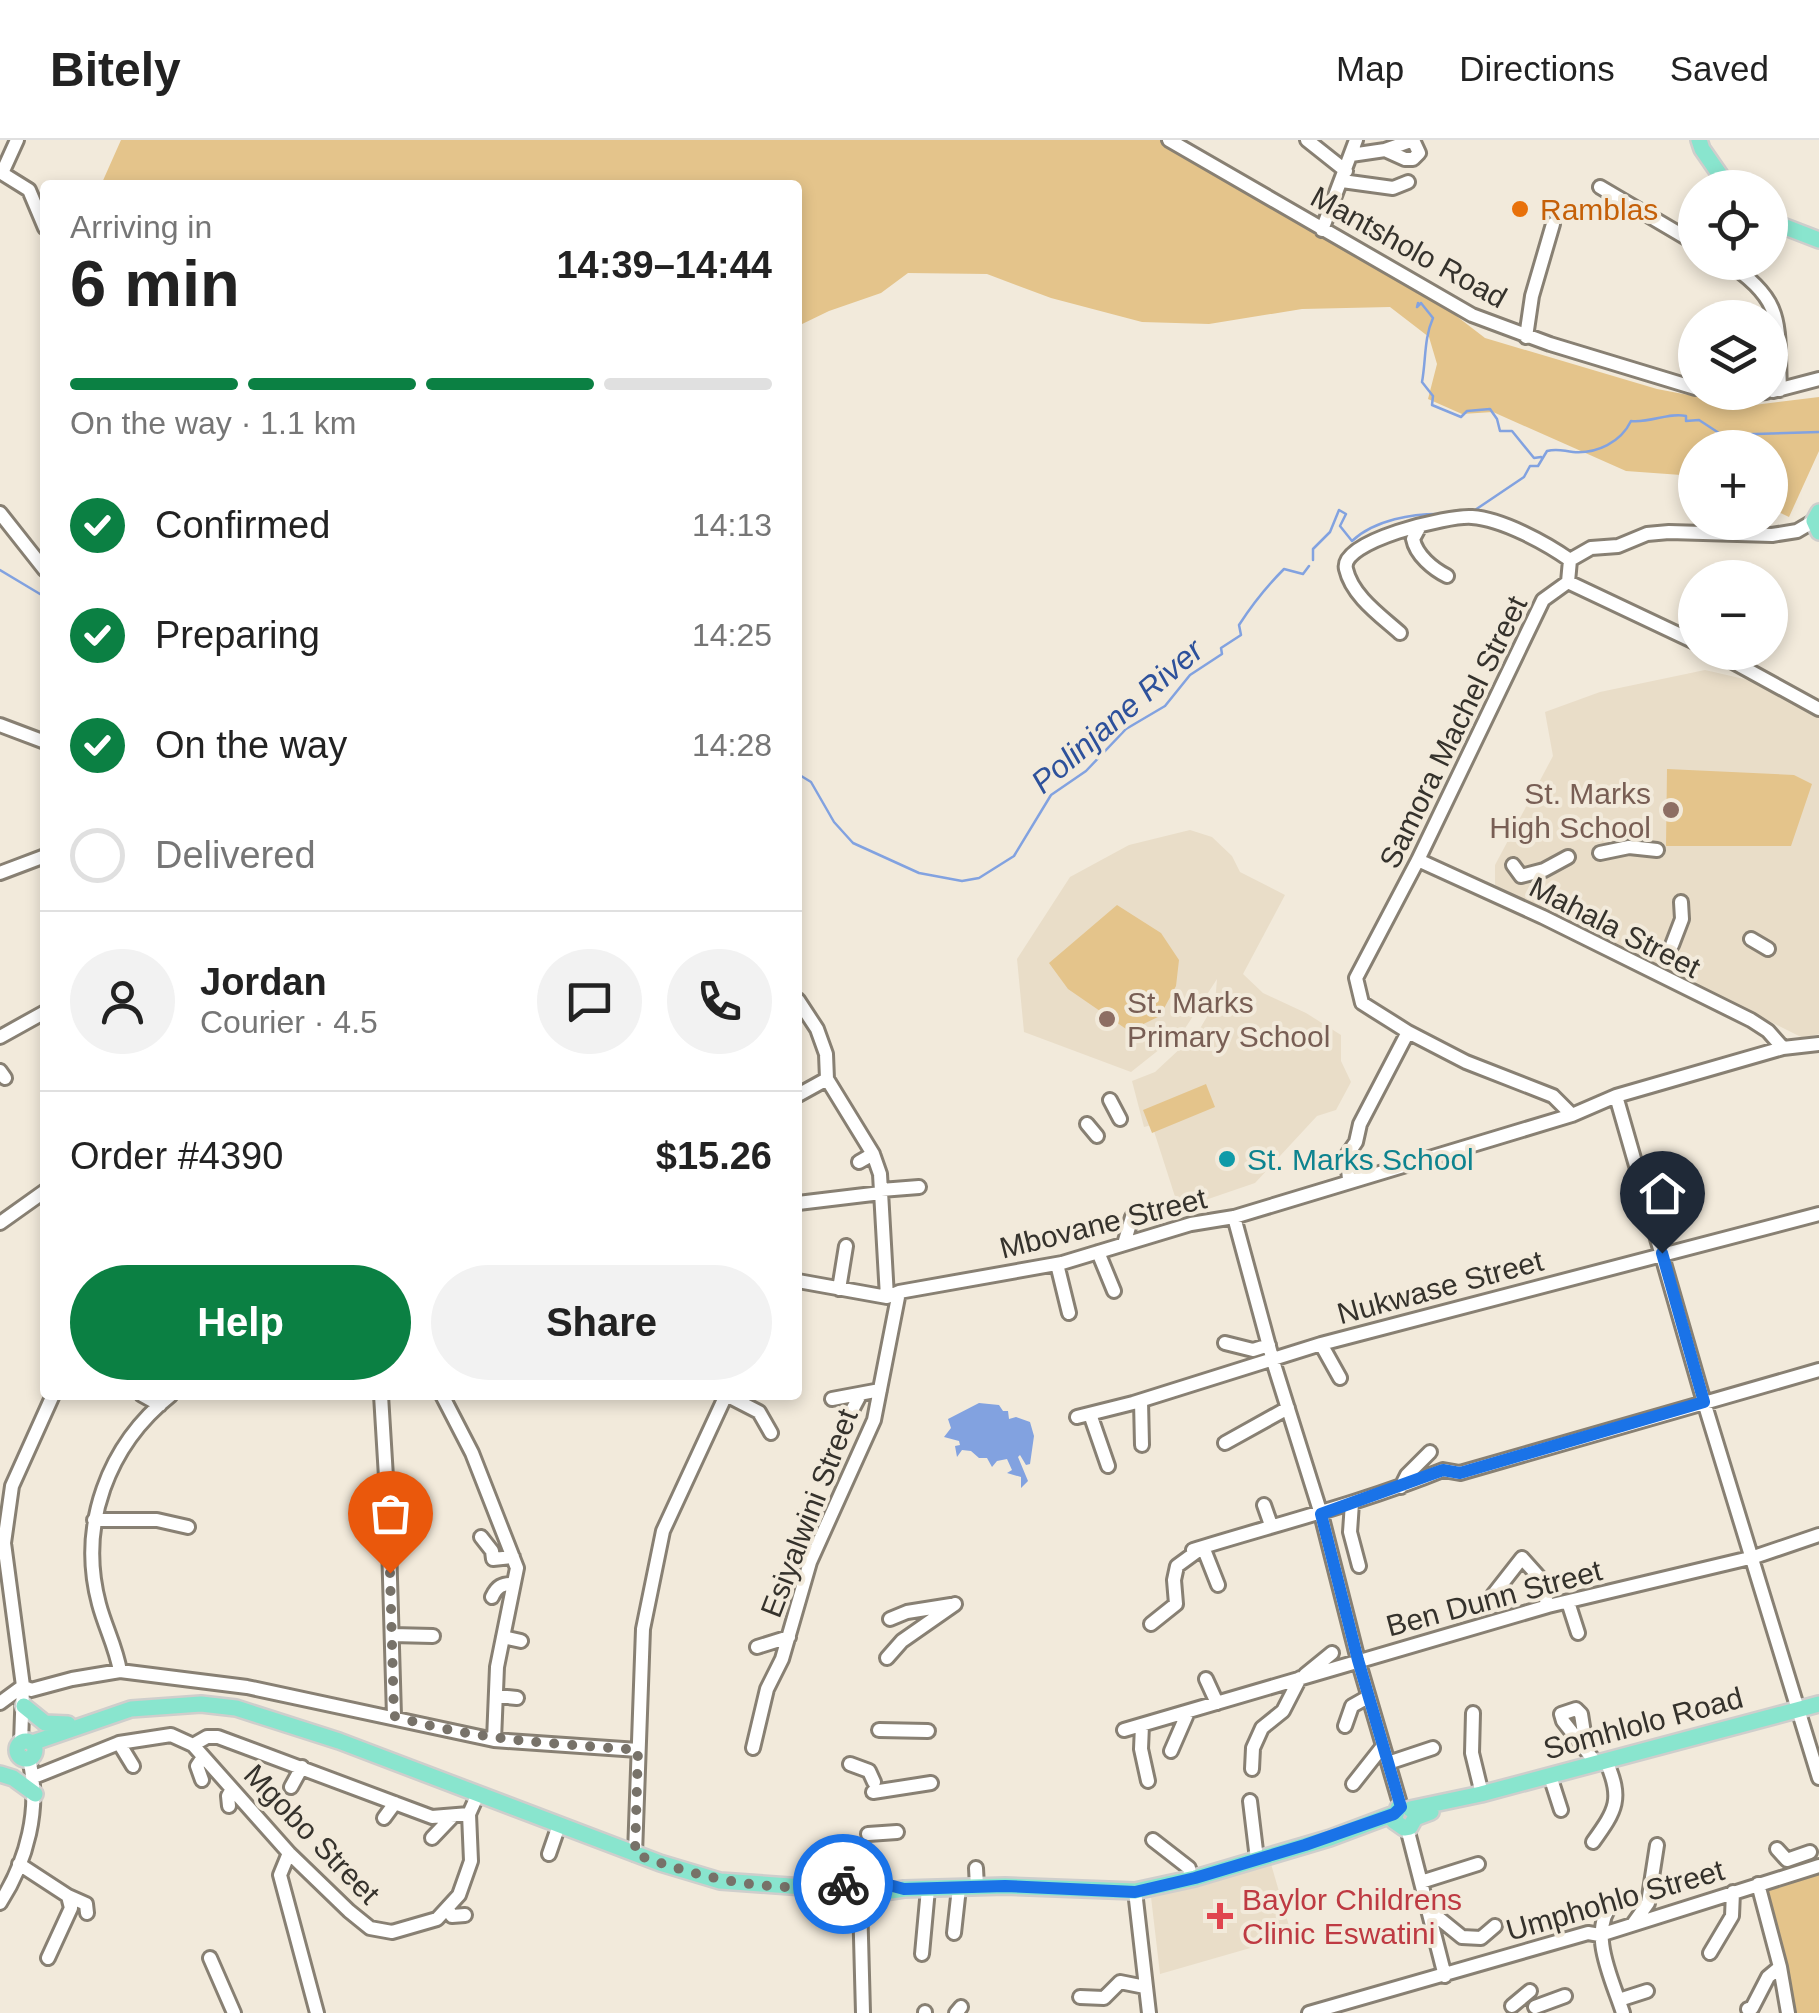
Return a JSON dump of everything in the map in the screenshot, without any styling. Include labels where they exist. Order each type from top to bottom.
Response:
[{"type":"main road","points":[[1699,140],[1717,170]]},
{"type":"main road","points":[[1788,229],[1819,240]]},
{"type":"main road","name":"Somhlolo Road","points":[[0,1761],[77,1726],[131,1709],[202,1704],[236,1708],[339,1741],[635,1854],[720,1881],[861,1891],[978,1887],[1135,1892],[1819,1704]]},
{"type":"main road","points":[[24,1710],[45,1723],[77,1726]]},
{"type":"main road","name":"Somhlolo Road","points":[[0,1772],[27,1749]]},
{"type":"main road","points":[[0,1772],[35,1794]]},
{"type":"street","points":[[16,140],[1,172],[29,190],[40,216]]},
{"type":"street","name":"Mantsholo Road","points":[[1168,140],[1472,315],[1526,336],[1678,383]]},
{"type":"street","points":[[1306,140],[1344,176],[1392,188],[1408,182]]},
{"type":"street","points":[[1322,230],[1356,140]]},
{"type":"street","points":[[1352,155],[1385,150]]},
{"type":"street","points":[[1600,187],[1678,233]]},
{"type":"street","points":[[1642,224],[1659,221]]},
{"type":"street","points":[[1526,336],[1532,296],[1553,224]]},
{"type":"street","points":[[1749,280],[1768,300]]},
{"type":"street","points":[[1788,384],[1819,376]]},
{"type":"street","points":[[0,513],[40,564]]},
{"type":"street","points":[[1400,633],[1363,598],[1345,567],[1354,550],[1380,537],[1472,517],[1525,534],[1570,560],[1591,548],[1618,546],[1646,534],[1772,535],[1817,522]]},
{"type":"street","points":[[1419,528],[1414,546],[1437,572],[1447,576]]},
{"type":"street","name":"Samora Machel Street","points":[[1570,560],[1568,582],[1543,600],[1418,860],[1356,978],[1362,1002],[1408,1032],[1466,1062],[1553,1096],[1572,1115]]},
{"type":"street","points":[[1568,582],[1678,634]]},
{"type":"street","points":[[1747,670],[1819,709]]},
{"type":"street","points":[[0,726],[40,740]]},
{"type":"street","points":[[1600,853],[1630,847],[1657,850]]},
{"type":"street","points":[[1514,865],[1521,876],[1568,857]]},
{"type":"street","points":[[0,873],[40,858]]},
{"type":"street","name":"Mahala Street","points":[[1418,860],[1750,1020],[1768,1030],[1784,1048]]},
{"type":"street","points":[[1672,945],[1682,919],[1682,902]]},
{"type":"street","points":[[1750,940],[1768,949]]},
{"type":"street","points":[[802,1006],[817,1029],[826,1054],[827,1079],[802,1093]]},
{"type":"street","points":[[0,1037],[40,1015]]},
{"type":"street","points":[[1349,1180],[1347,1155],[1408,1032]]},
{"type":"street","name":"Mbovane Street","points":[[802,1282],[893,1295],[1057,1264],[1191,1224],[1234,1217],[1572,1115],[1616,1096],[1784,1048],[1819,1044]]},
{"type":"street","name":"Esiyalwini Street","points":[[753,1748],[810,1562],[846,1490],[874,1420],[893,1295],[873,1154],[827,1079]]},
{"type":"street","points":[[1616,1096],[1819,1778]]},
{"type":"street","points":[[1110,1100],[1120,1119]]},
{"type":"street","points":[[1087,1124],[1097,1136]]},
{"type":"street","points":[[860,1162],[873,1154]]},
{"type":"street","points":[[802,1202],[919,1187]]},
{"type":"street","points":[[0,1223],[40,1195]]},
{"type":"street","name":"Nukwase Street","points":[[1108,1466],[1088,1411],[1141,1401],[1160,1388],[1819,1214]]},
{"type":"street","points":[[1124,1244],[1132,1217]]},
{"type":"street","points":[[1234,1217],[1273,1361],[1321,1514],[1445,1976]]},
{"type":"street","points":[[839,1289],[846,1246]]},
{"type":"street","points":[[1098,1252],[1114,1291]]},
{"type":"street","points":[[1057,1264],[1069,1313]]},
{"type":"street","points":[[1226,1342],[1253,1350],[1269,1345]]},
{"type":"street","points":[[1321,1344],[1340,1378]]},
{"type":"street","points":[[1151,1624],[1176,1604],[1177,1566],[1198,1548],[1321,1514],[1443,1470],[1460,1473],[1819,1370]]},
{"type":"street","points":[[832,1399],[880,1390]]},
{"type":"street","points":[[850,1414],[860,1395]]},
{"type":"street","points":[[0,1903],[19,1864],[34,1813],[35,1794],[4,1543],[12,1486],[51,1400]]},
{"type":"street","points":[[151,1400],[160,1405]]},
{"type":"street","points":[[120,1671],[98,1602],[93,1564],[94,1520],[101,1490],[117,1454],[166,1400]]},
{"type":"street","points":[[381,1400],[394,1716]]},
{"type":"street","points":[[445,1400],[472,1453],[517,1568],[502,1637],[494,1740]]},
{"type":"street","points":[[635,1854],[643,1630],[664,1531],[724,1400]]},
{"type":"street","points":[[736,1400],[759,1412],[771,1432]]},
{"type":"street","points":[[746,1400],[762,1404]]},
{"type":"street","points":[[1141,1401],[1142,1445]]},
{"type":"street","points":[[1225,1442],[1288,1408]]},
{"type":"street","points":[[1400,1488],[1430,1452]]},
{"type":"street","points":[[1352,1503],[1350,1532],[1359,1566]]},
{"type":"street","points":[[1264,1505],[1271,1525]]},
{"type":"street","points":[[94,1520],[157,1520],[188,1527]]},
{"type":"street","name":"Ben Dunn Street","points":[[1124,1730],[1548,1606],[1754,1557],[1819,1535]]},
{"type":"street","points":[[481,1537],[493,1558],[513,1557]]},
{"type":"street","points":[[1198,1548],[1218,1585]]},
{"type":"street","points":[[1493,1595],[1522,1558],[1539,1576],[1548,1606]]},
{"type":"street","points":[[492,1597],[504,1584],[514,1584]]},
{"type":"street","points":[[1568,1602],[1578,1633]]},
{"type":"street","points":[[887,1658],[902,1641],[954,1604],[890,1619]]},
{"type":"street","points":[[392,1635],[433,1636]]},
{"type":"street","points":[[502,1637],[521,1641]]},
{"type":"street","points":[[758,1647],[789,1637]]},
{"type":"street","points":[[1252,1769],[1253,1748],[1262,1728],[1283,1711],[1302,1677],[1332,1653]]},
{"type":"street","points":[[23,1686],[31,1690],[72,1678],[120,1671],[247,1687],[494,1740],[638,1750]]},
{"type":"street","points":[[1206,1679],[1217,1703]]},
{"type":"street","points":[[0,1703],[23,1686]]},
{"type":"street","points":[[496,1696],[517,1698]]},
{"type":"street","points":[[1346,1726],[1352,1706],[1368,1697]]},
{"type":"street","points":[[1172,1751],[1188,1712]]},
{"type":"street","points":[[1473,1713],[1471,1742],[1481,1794]]},
{"type":"street","points":[[1142,1725],[1141,1749],[1148,1781]]},
{"type":"street","points":[[879,1730],[928,1731]]},
{"type":"street","points":[[34,1776],[119,1743],[171,1735],[193,1745],[208,1737],[218,1737],[432,1816],[470,1814]]},
{"type":"street","points":[[119,1743],[133,1766]]},
{"type":"street","name":"Mgobo Street","points":[[193,1745],[289,1853],[370,1928],[399,1936],[438,1919],[446,1909]]},
{"type":"street","points":[[1353,1784],[1382,1746]]},
{"type":"street","points":[[1586,1746],[1615,1784],[1614,1812],[1593,1842]]},
{"type":"street","points":[[1388,1763],[1433,1748]]},
{"type":"street","points":[[202,1780],[196,1766],[203,1756]]},
{"type":"street","points":[[850,1764],[869,1771],[874,1787],[932,1783]]},
{"type":"street","points":[[297,1786],[306,1768]]},
{"type":"street","points":[[1550,1776],[1561,1810]]},
{"type":"street","points":[[229,1806],[232,1789]]},
{"type":"street","points":[[465,1915],[452,1916],[446,1909],[459,1895],[471,1861],[470,1814],[478,1794]]},
{"type":"street","points":[[1250,1801],[1257,1860]]},
{"type":"street","points":[[384,1818],[395,1802]]},
{"type":"street","points":[[432,1838],[453,1816]]},
{"type":"street","points":[[548,1854],[559,1825]]},
{"type":"street","points":[[868,1834],[897,1832]]},
{"type":"street","points":[[1153,1840],[1189,1868],[1191,1879]]},
{"type":"street","points":[[1633,1924],[1648,1902],[1657,1845]]},
{"type":"street","points":[[1777,1849],[1787,1860],[1810,1852]]},
{"type":"street","points":[[289,1853],[280,1874],[317,2013]]},
{"type":"street","points":[[19,1864],[86,1904],[87,1914]]},
{"type":"street","points":[[1421,1882],[1478,1864]]},
{"type":"street","name":"Umphohlo Street","points":[[1309,2013],[1348,2008],[1819,1866]]},
{"type":"street","points":[[976,1868],[978,1887]]},
{"type":"street","points":[[1758,1884],[1788,2013]]},
{"type":"street","points":[[283,1888],[300,1898]]},
{"type":"street","points":[[954,1932],[958,1888]]},
{"type":"street","points":[[922,1954],[928,1889]]},
{"type":"street","points":[[861,1891],[863,2013]]},
{"type":"street","points":[[1135,1892],[1148,2013]]},
{"type":"street","points":[[1710,1952],[1732,1916],[1733,1892]]},
{"type":"street","points":[[48,1958],[71,1908],[68,1896]]},
{"type":"street","points":[[1614,1902],[1604,1912],[1600,1935],[1621,2006],[1647,1992]]},
{"type":"street","points":[[1428,1910],[1462,1938],[1481,1938],[1495,1926]]},
{"type":"street","points":[[210,1958],[234,2013]]},
{"type":"street","points":[[1748,2009],[1768,1977],[1780,1967]]},
{"type":"street","points":[[307,1979],[324,1987]]},
{"type":"street","points":[[1080,1997],[1104,1998],[1120,1982],[1145,1987]]},
{"type":"street","points":[[1512,2006],[1530,1990]]},
{"type":"street","points":[[1536,2007],[1565,1996]]},
{"type":"shaded area","points":[[121,140],[1169,140],[1403,275],[1485,338],[1678,393],[1678,410],[1788,410],[1788,401],[1819,397],[1819,451],[1789,517],[1788,430],[1678,430],[1678,475],[1626,471],[1493,412],[1462,414],[1428,399],[1437,364],[1429,337],[1390,307],[1302,309],[1209,324],[1142,322],[1051,298],[987,274],[908,273],[881,293],[802,324],[802,180],[103,180]]},
{"type":"shaded area","name":"St. Marks High School","points":[[1705,670],[1757,682],[1819,712],[1819,1034],[1803,1038],[1495,885],[1495,865],[1553,756],[1545,712],[1600,692]]},
{"type":"shaded area","points":[[1667,769],[1794,775],[1812,784],[1791,846],[1666,846]]},
{"type":"shaded area","name":"St. Marks Primary School","points":[[1190,830],[1212,837],[1232,856],[1240,872],[1285,895],[1243,974],[1263,993],[1341,1035],[1341,1061],[1351,1082],[1336,1110],[1317,1116],[1255,1183],[1179,1209],[1152,1125],[1144,1127],[1132,1081],[1155,1072],[1198,1032],[1215,1003],[1217,979],[1184,1030],[1131,1072],[1024,1032],[1017,959],[1070,877],[1129,845]]},
{"type":"shaded area","points":[[1117,905],[1161,933],[1179,960],[1176,986],[1160,1016],[1129,1031],[1068,989],[1049,963]]},
{"type":"shaded area","points":[[1206,1084],[1215,1107],[1152,1133],[1143,1110]]},
{"type":"shaded area","name":"Baylor Childrens Clinic Eswatini","points":[[1271,1864],[1292,1936],[1160,1974],[1151,1897]]},
{"type":"shaded area","points":[[1819,1866],[1819,2013],[1788,2013],[1758,1885]]},
{"type":"water","points":[[979,1403],[999,1405],[1008,1411],[1009,1419],[1030,1422],[1034,1436],[1030,1464],[1018,1457],[1028,1481],[1021,1488],[1021,1477],[1007,1473],[1012,1470],[1007,1459],[992,1467],[987,1458],[979,1458],[971,1451],[962,1450],[957,1457],[955,1446],[960,1445],[959,1441],[944,1437],[951,1428],[948,1419]]},
{"type":"waterway","points":[[1418,303],[1417,307],[1421,303],[1433,318],[1422,382],[1433,396],[1432,405],[1461,417],[1467,411],[1490,409],[1500,431],[1512,431],[1534,458],[1541,457]]},
{"type":"waterway","name":"Polinjane River","points":[[1475,510],[1524,477],[1530,466],[1538,466],[1547,451],[1599,449],[1615,441],[1631,421],[1680,415],[1686,416],[1686,421],[1699,420],[1722,435],[1819,432]]},
{"type":"waterway","name":"Polinjane River","points":[[1313,560],[1313,549],[1330,532],[1339,510],[1346,514],[1340,526],[1352,541],[1395,519],[1444,514]]},
{"type":"waterway","name":"Polinjane River","points":[[802,776],[811,782],[834,822],[853,843],[919,873],[962,881],[979,878],[1014,856],[1051,795],[1086,771],[1126,729],[1165,706],[1190,675],[1222,654],[1221,648],[1241,635],[1239,625],[1284,569],[1303,574],[1309,566]]},
{"type":"waterway","name":"Polinjane River","points":[[0,570],[40,594]]},
{"type":"way so far","points":[[390,1573],[394,1716],[435,1729],[494,1740],[638,1750],[635,1854],[720,1881],[818,1888],[843,1884]]},
{"type":"place","name":"Ramblas","points":[[1520,209]]},
{"type":"place","name":"St. Marks High School","points":[[1671,810]]},
{"type":"place","name":"St. Marks Primary School","points":[[1107,1019]]},
{"type":"place","name":"St. Marks School","points":[[1227,1159]]},
{"type":"place","name":"Baylor Childrens Clinic Eswatini","points":[[1220,1916]]},
{"type":"route","points":[[843,1884],[866,1878],[904,1889],[1005,1886],[1135,1892],[1330,1838],[1394,1814],[1401,1807],[1321,1514],[1443,1470],[1460,1473],[1704,1402],[1662,1253]]}]
